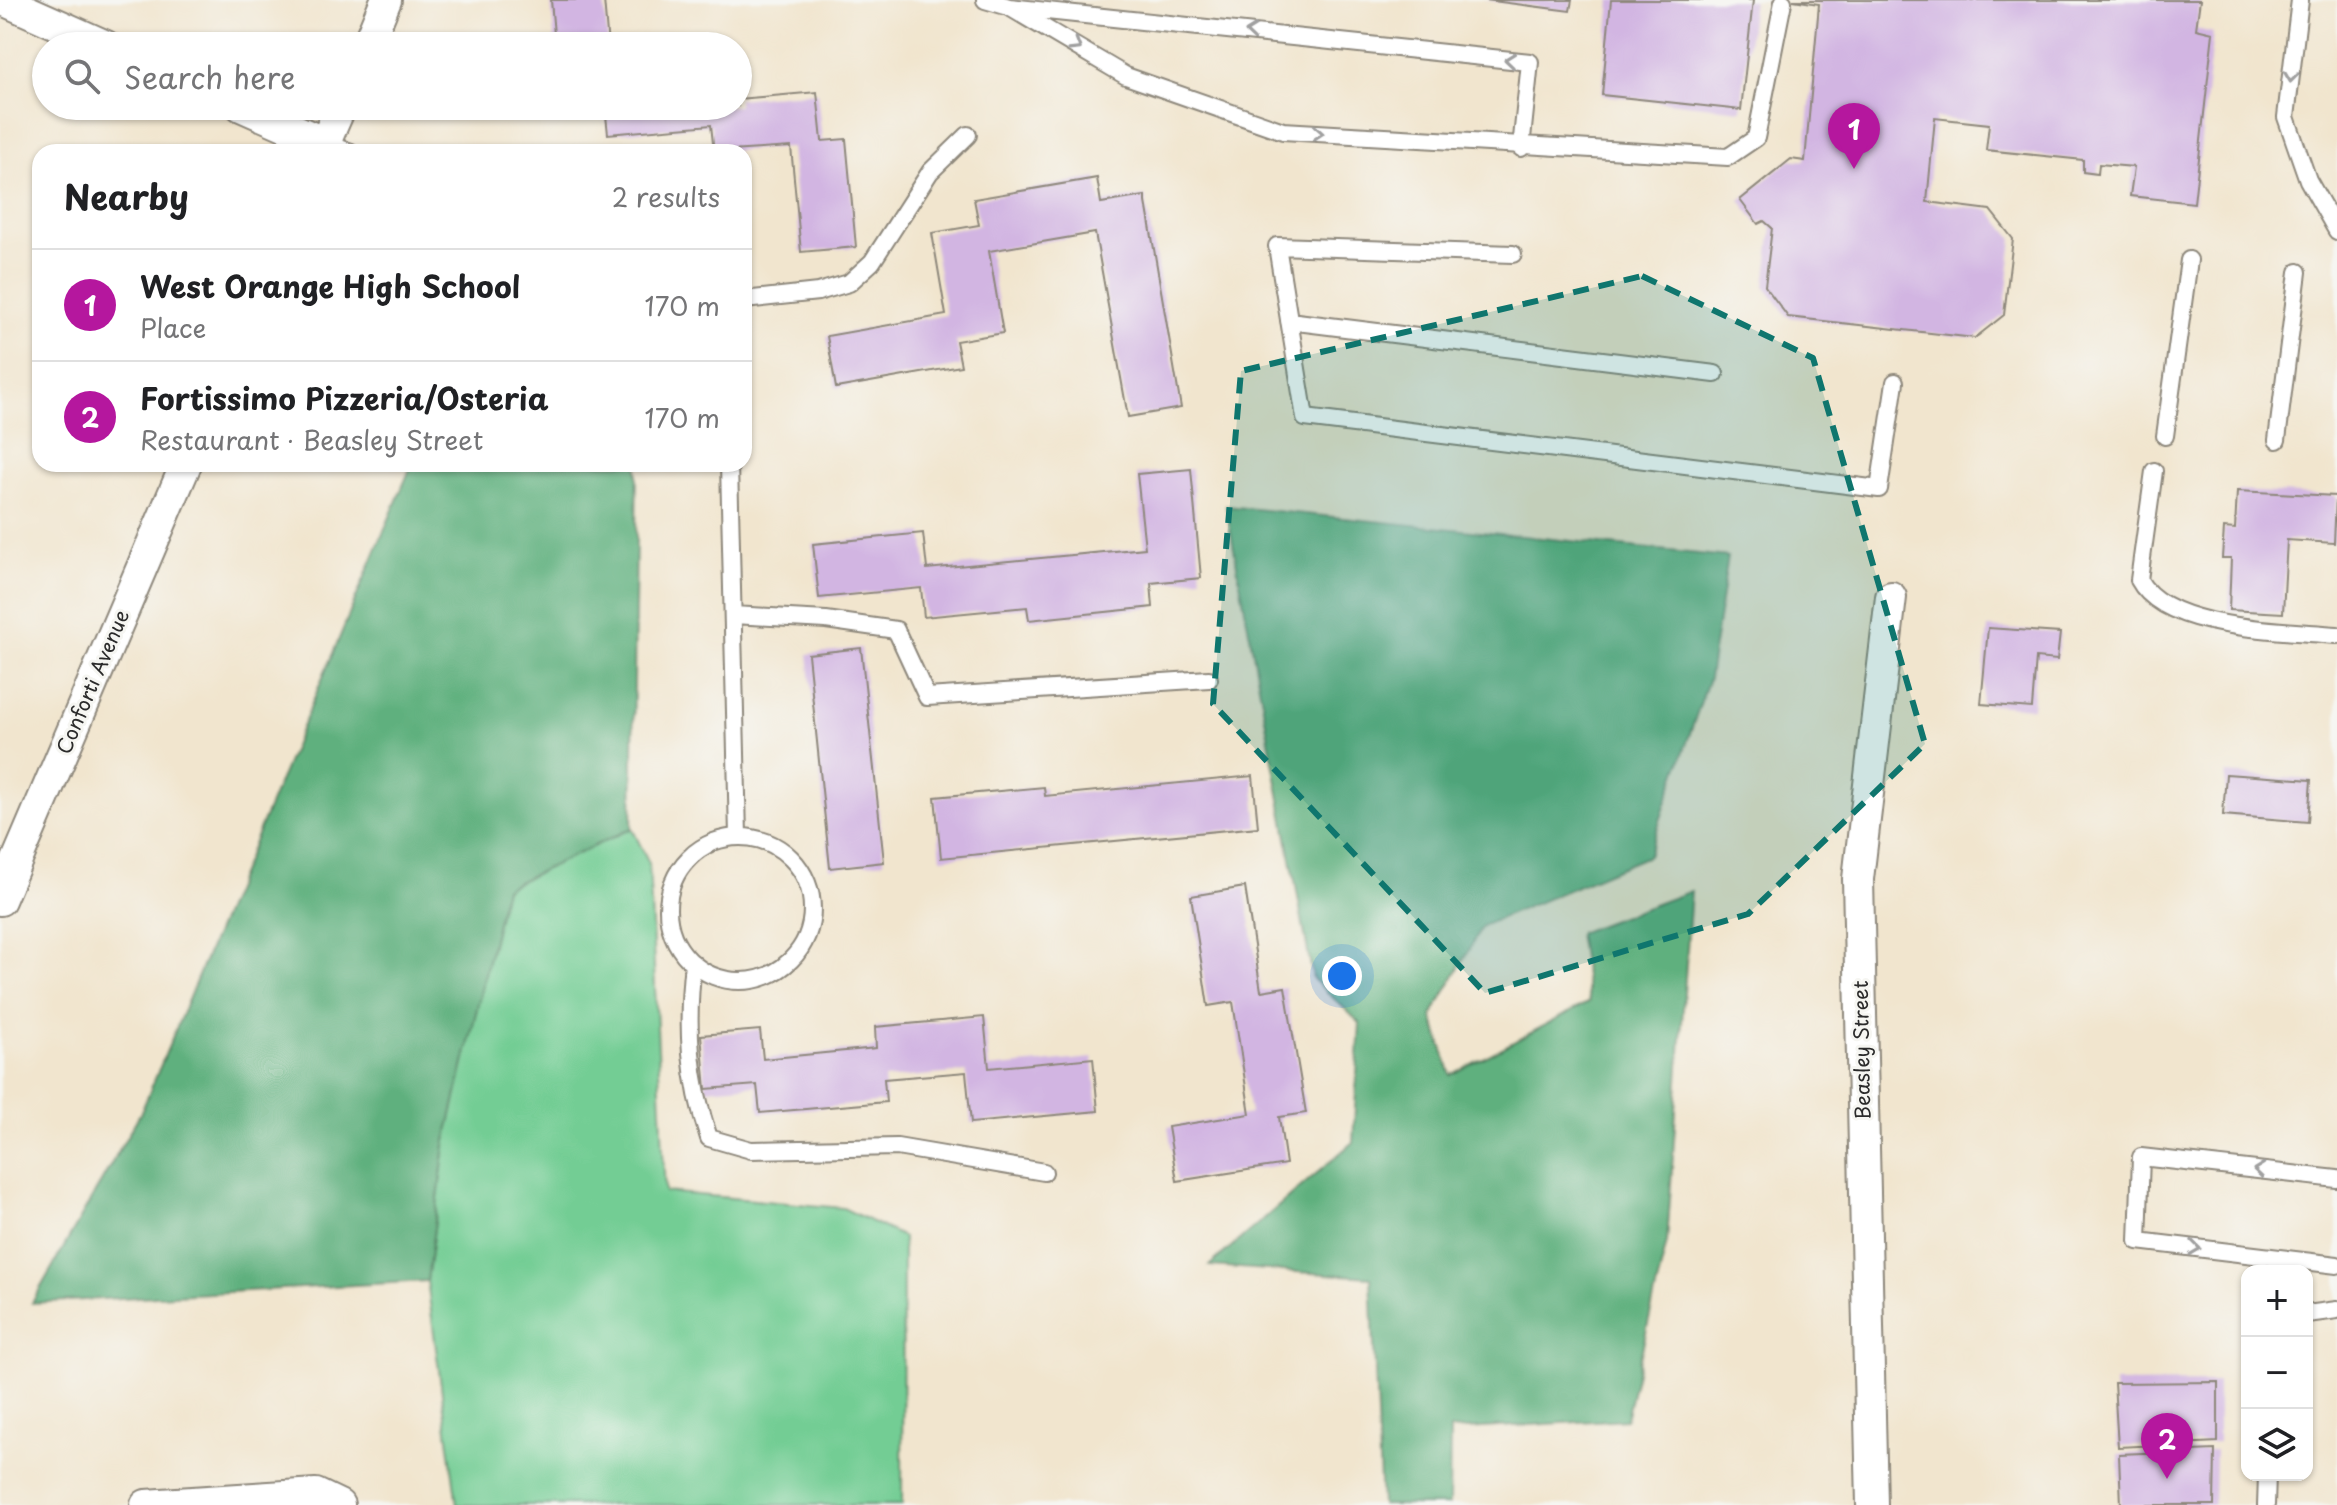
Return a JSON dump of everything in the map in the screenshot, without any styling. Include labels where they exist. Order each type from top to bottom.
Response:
[{"type":"street","points":[[3,0],[75,32]]},
{"type":"street","points":[[373,32],[386,0]]},
{"type":"street","points":[[271,120],[321,144]]},
{"type":"street","points":[[333,144],[338,120]]},
{"type":"street","name":"Conforti Avenue","points":[[0,900],[183,472]]},
{"type":"street","name":"Beasley Street","points":[[1872,1505],[1858,879],[1891,597]]},
{"type":"street","points":[[146,1505],[316,1494],[339,1505]]},
{"type":"lane","points":[[985,0],[1009,7],[1530,62],[1521,148]]},
{"type":"lane","points":[[2300,0],[2286,117],[2308,180],[2337,231]]},
{"type":"lane","points":[[1009,7],[1126,76],[1283,131],[1521,148],[1728,157],[1756,138],[1783,2]]},
{"type":"lane","points":[[752,299],[818,292],[849,283],[872,262],[930,172],[968,135]]},
{"type":"lane","points":[[1513,254],[1277,246],[1305,418],[1879,489],[1895,382]]},
{"type":"lane","points":[[2165,436],[2189,260]]},
{"type":"lane","points":[[2277,440],[2298,272]]},
{"type":"lane","points":[[1289,321],[1715,374]]},
{"type":"lane","points":[[2154,471],[2139,580],[2154,600],[2221,624],[2337,635]]},
{"type":"lane","points":[[729,472],[738,836]]},
{"type":"lane","points":[[733,615],[826,620],[896,630],[927,697],[1209,679]]},
{"type":"lane","points":[[738,836],[754,837],[776,845],[794,859],[809,885],[813,907],[810,930],[800,951],[784,966],[757,979],[734,981],[712,975],[693,963],[678,946],[670,925],[669,895],[691,855],[710,843],[738,836]]},
{"type":"lane","points":[[693,963],[687,1018],[694,1092],[709,1138],[751,1150],[897,1147],[1044,1172]]},
{"type":"lane","points":[[2337,1179],[2141,1157],[2138,1241],[2337,1265]]},
{"type":"lane","points":[[2313,1313],[2337,1310]]},
{"type":"lane","points":[[2266,1505],[2267,1481]]},
{"type":"highlighted area","points":[[1642,276],[1813,358],[1925,744],[1748,914],[1485,993],[1213,704],[1241,371]]},
{"type":"green space","points":[[409,472],[637,472],[632,828],[505,888],[445,1145],[427,1281],[32,1303],[142,1110]]},
{"type":"green space","points":[[1226,506],[1728,557],[1709,678],[1648,856],[1482,926],[1432,1016],[1451,1075],[1589,1002],[1578,933],[1691,891],[1667,1242],[1626,1419],[1450,1430],[1449,1505],[1381,1505],[1371,1277],[1209,1266],[1353,1142],[1360,1023],[1313,979]]},
{"type":"green space","points":[[632,828],[649,863],[665,1192],[843,1208],[903,1237],[902,1505],[457,1505],[427,1281],[445,1145],[505,888]]},
{"type":"building","points":[[551,0],[604,0],[607,32],[554,32]]},
{"type":"building","points":[[1485,0],[1572,0],[1570,11]]},
{"type":"building","points":[[1611,0],[1753,0],[1741,110],[1602,95]]},
{"type":"building","points":[[1793,0],[2200,0],[2196,29],[2213,33],[2194,203],[2130,196],[2134,167],[2099,164],[2098,174],[2083,172],[2083,160],[1986,150],[1989,124],[1935,118],[1927,202],[1990,210],[2013,239],[2004,315],[1975,338],[1788,317],[1765,286],[1772,228],[1764,221],[1758,224],[1740,200],[1791,159],[1805,161],[1819,4]]},
{"type":"building","points":[[817,92],[822,141],[846,139],[856,247],[801,252],[791,147],[752,150],[752,144],[713,144],[711,125],[608,134],[606,120],[752,120],[752,98]]},
{"type":"building","points":[[1097,178],[1101,203],[1145,196],[1181,408],[1128,417],[1095,233],[989,251],[1003,333],[956,341],[961,366],[836,388],[827,336],[946,315],[932,233],[979,225],[974,199]]},
{"type":"building","points":[[1191,469],[1201,578],[1151,583],[1153,607],[1029,620],[1027,607],[924,617],[921,588],[819,598],[813,544],[923,533],[927,569],[1145,548],[1137,474]]},
{"type":"building","points":[[2237,491],[2336,496],[2334,543],[2287,540],[2283,613],[2229,610],[2231,558],[2222,558],[2224,528],[2235,529]]},
{"type":"building","points":[[1988,628],[2060,633],[2057,660],[2036,658],[2032,708],[1981,704]]},
{"type":"building","points":[[861,648],[884,862],[830,868],[808,654]]},
{"type":"building","points":[[2226,774],[2311,780],[2308,822],[2223,815]]},
{"type":"building","points":[[1253,776],[1258,827],[941,858],[935,797],[1044,787],[1045,796]]},
{"type":"building","points":[[1245,887],[1261,991],[1285,987],[1306,1113],[1279,1117],[1286,1164],[1177,1181],[1168,1127],[1250,1114],[1233,1002],[1208,1006],[1191,896]]},
{"type":"building","points":[[984,1017],[989,1068],[1093,1058],[1098,1111],[971,1123],[966,1072],[884,1079],[886,1102],[760,1113],[757,1085],[706,1089],[701,1035],[760,1030],[763,1059],[876,1048],[875,1027]]},
{"type":"building","points":[[2218,1382],[2218,1442],[2118,1447],[2114,1383]]},
{"type":"building","points":[[2215,1450],[2214,1505],[2121,1505],[2119,1454]]},
{"type":"place","name":"West Orange High School","points":[[1854,169]]},
{"type":"place","name":"Fortissimo Pizzeria/Osteria","points":[[2167,1479]]}]
